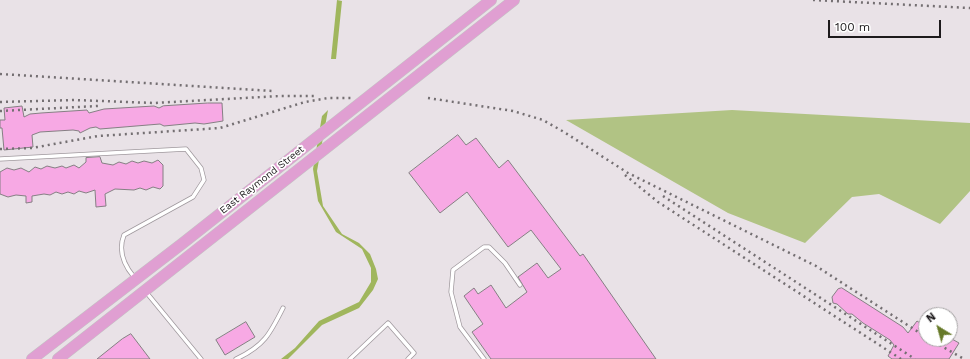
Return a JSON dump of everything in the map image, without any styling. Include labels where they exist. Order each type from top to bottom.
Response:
[{"type":"main road","name":"East Raymond Street","points":[[32,359],[135,278],[183,243],[491,0]]},
{"type":"main road","name":"East Raymond Street","points":[[58,359],[514,0]]},
{"type":"main road","points":[[135,278],[145,291]]},
{"type":"lane","points":[[0,159],[186,149],[202,168],[204,180],[193,197],[124,235],[120,244],[125,266],[135,278]]},
{"type":"lane","points":[[484,359],[460,327],[451,292],[453,270],[484,247],[489,247],[505,263],[520,286]]},
{"type":"lane","points":[[145,291],[201,359]]},
{"type":"lane","points":[[236,359],[247,354],[268,337],[283,308]]},
{"type":"lane","points":[[350,359],[388,323],[414,353],[408,359]]},
{"type":"shaded area","points":[[337,0],[342,1],[336,59],[331,59]]},
{"type":"shaded area","points":[[328,110],[317,171],[323,206],[342,234],[359,243],[370,254],[378,279],[373,290],[359,308],[322,325],[288,359],[281,359],[295,348],[319,321],[359,302],[371,282],[371,268],[362,249],[336,232],[318,201],[313,169],[322,116]]},
{"type":"shaded area","points":[[732,110],[970,123],[970,191],[940,224],[879,194],[852,197],[805,243],[728,213],[566,120]]},
{"type":"building","points":[[222,103],[223,121],[204,124],[195,123],[164,126],[160,124],[100,129],[96,127],[80,133],[79,131],[73,130],[40,132],[32,135],[33,147],[4,150],[2,128],[0,128],[0,120],[5,120],[4,108],[22,106],[24,117],[30,114],[41,113],[87,110],[89,113],[104,109],[154,106],[159,108],[163,106]]},
{"type":"building","points":[[458,135],[466,145],[476,138],[499,168],[508,160],[580,256],[583,254],[656,359],[491,359],[472,332],[483,324],[464,296],[474,288],[478,294],[491,285],[506,308],[527,292],[518,277],[537,263],[548,278],[561,269],[531,230],[508,247],[467,192],[440,213],[409,173]]},
{"type":"building","points":[[100,157],[102,163],[113,165],[119,162],[126,164],[132,161],[138,163],[144,161],[152,163],[158,160],[163,165],[163,186],[160,189],[153,187],[146,190],[140,188],[134,190],[115,189],[105,194],[106,206],[96,207],[95,190],[86,193],[79,191],[74,194],[68,192],[62,194],[56,192],[50,195],[44,194],[32,196],[32,202],[26,203],[26,196],[16,195],[8,197],[0,194],[0,172],[7,168],[14,170],[21,168],[29,172],[35,167],[41,169],[47,166],[55,168],[62,166],[66,168],[74,165],[79,168],[86,162],[86,158]]},
{"type":"building","points":[[842,288],[903,327],[908,333],[918,322],[918,347],[956,347],[949,359],[892,359],[888,356],[894,345],[890,340],[863,323],[852,314],[848,314],[837,304],[833,303],[832,297],[838,289]]},
{"type":"building","points":[[246,322],[255,337],[225,355],[216,340]]},
{"type":"building","points":[[131,334],[150,359],[97,359],[122,339]]},
{"type":"railway","points":[[813,0],[970,8]]},
{"type":"railway","points":[[0,74],[273,91]]},
{"type":"railway","points":[[0,102],[74,100],[154,103],[280,96],[317,96]]},
{"type":"railway","points":[[0,149],[32,148],[98,136],[220,128],[305,102],[328,98],[352,98]]},
{"type":"railway","points":[[428,98],[513,111],[543,120],[628,173],[816,266],[918,332]]},
{"type":"railway","points":[[0,111],[98,106]]},
{"type":"railway","points":[[625,175],[658,202],[901,359]]},
{"type":"railway","points":[[663,196],[915,359]]},
{"type":"railway","points":[[943,347],[964,359]]}]
